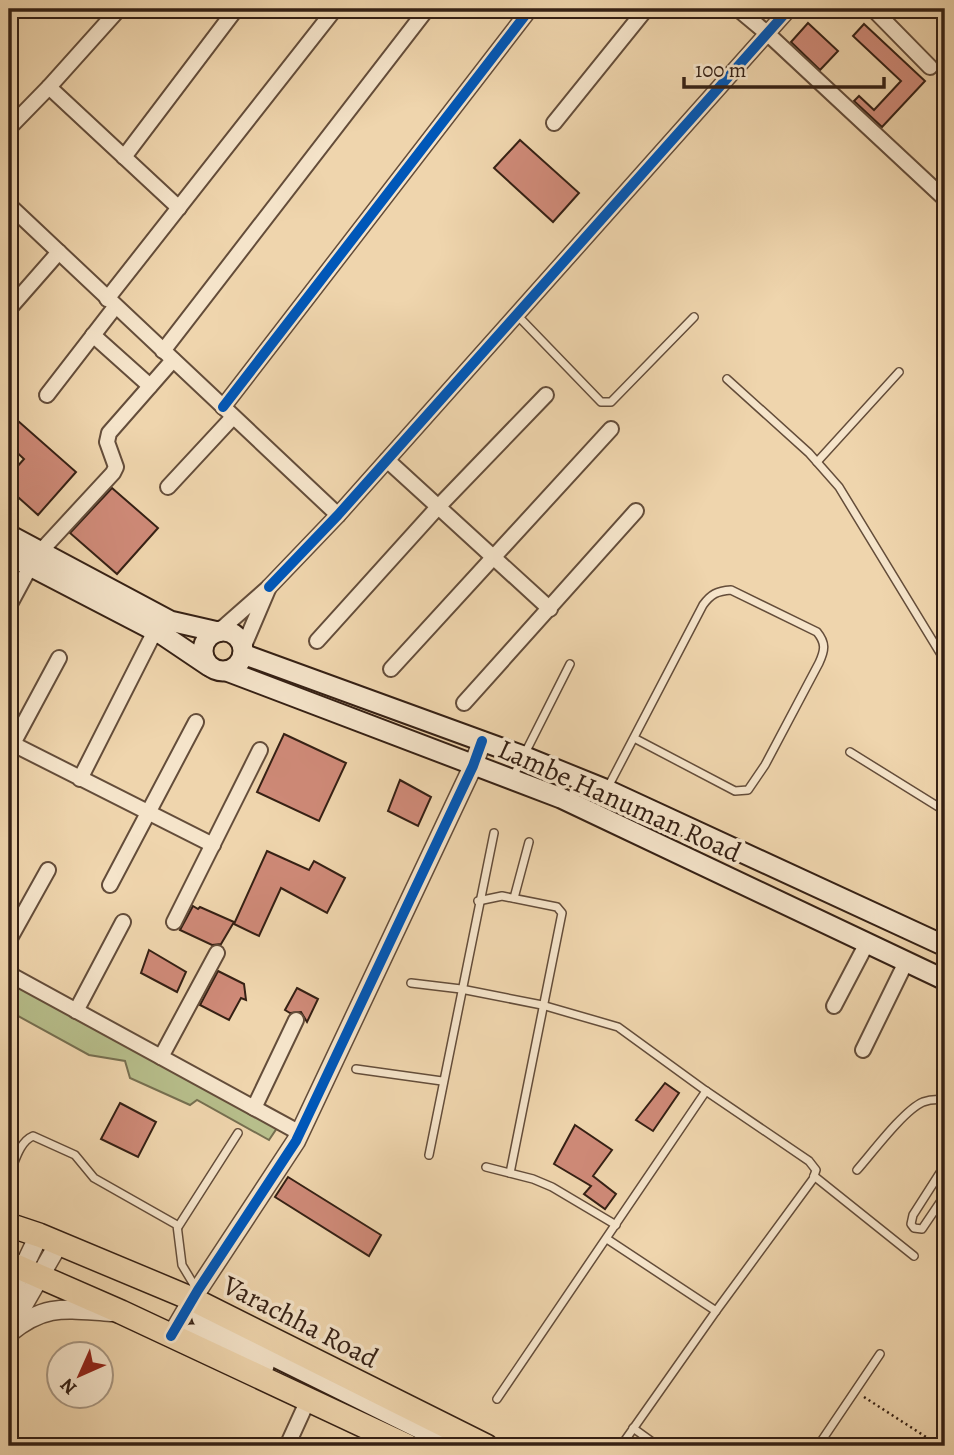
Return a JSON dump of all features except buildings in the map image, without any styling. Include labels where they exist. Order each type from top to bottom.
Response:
[{"type":"main road","points":[[9,535],[35,560],[170,621],[231,633],[240,642],[243,651],[238,665],[218,668],[203,653],[211,635],[218,632]]},
{"type":"main road","name":"Lambe Hanuman Road","points":[[9,555],[35,560],[218,668],[561,797],[945,980]]},
{"type":"main road","name":"Lambe Hanuman Road","points":[[243,651],[607,790],[945,946]]},
{"type":"main road","name":"Varachha Road","points":[[9,1225],[196,1297],[486,1446]]},
{"type":"main road","points":[[24,1270],[121,1312],[407,1446]]},
{"type":"main road","points":[[196,1297],[202,1318],[206,1322],[455,1446]]},
{"type":"main road","points":[[176,1338],[197,1334],[436,1446]]},
{"type":"street","points":[[9,128],[50,87],[119,9]]},
{"type":"street","points":[[124,157],[236,9]]},
{"type":"street","points":[[47,395],[93,335],[111,303],[179,208],[335,9]]},
{"type":"street","points":[[9,606],[35,560],[113,473],[116,467],[107,442],[108,433],[150,386],[168,356],[427,9]]},
{"type":"street","points":[[168,487],[228,412],[530,9]]},
{"type":"street","points":[[554,123],[646,9]]},
{"type":"street","points":[[738,9],[943,194]]},
{"type":"street","points":[[218,632],[269,587],[338,515],[789,9]]},
{"type":"street","points":[[873,9],[930,67]]},
{"type":"street","points":[[50,87],[179,208]]},
{"type":"street","points":[[9,205],[338,515]]},
{"type":"street","points":[[9,309],[58,253]]},
{"type":"street","points":[[93,335],[150,386]]},
{"type":"street","points":[[317,641],[438,507],[546,395]]},
{"type":"street","points":[[391,669],[611,429]]},
{"type":"street","points":[[387,460],[550,609]]},
{"type":"street","points":[[464,703],[636,511]]},
{"type":"street","points":[[243,651],[269,587]]},
{"type":"street","points":[[80,779],[155,631]]},
{"type":"street","points":[[60,658],[10,746],[213,845]]},
{"type":"street","points":[[110,885],[196,722]]},
{"type":"street","points":[[176,1338],[196,1297],[300,1133],[473,766],[482,741]]},
{"type":"street","points":[[174,922],[260,750]]},
{"type":"street","points":[[9,940],[48,870]]},
{"type":"street","points":[[76,1011],[123,922]]},
{"type":"street","points":[[834,1006],[867,943]]},
{"type":"street","points":[[161,1057],[217,953]]},
{"type":"street","points":[[863,1050],[906,962]]},
{"type":"street","points":[[9,974],[300,1133]]},
{"type":"street","points":[[254,1108],[296,1020]]},
{"type":"street","points":[[9,1298],[24,1270],[49,1239]]},
{"type":"street","points":[[9,1332],[24,1270]]},
{"type":"street","points":[[9,1332],[28,1319],[47,1311],[69,1309],[121,1312]]},
{"type":"street","points":[[286,1446],[308,1399]]},
{"type":"lane","points":[[516,314],[605,404],[611,402],[694,317]]},
{"type":"lane","points":[[817,462],[900,372]]},
{"type":"lane","points":[[727,379],[817,462],[839,487],[945,661]]},
{"type":"lane","points":[[607,790],[703,605],[718,591],[731,590],[817,632],[824,641],[824,652],[765,765],[748,790],[735,791],[634,738]]},
{"type":"lane","points":[[511,780],[570,664]]},
{"type":"lane","points":[[850,752],[945,811]]},
{"type":"lane","points":[[429,1155],[478,901],[494,833]]},
{"type":"lane","points":[[514,898],[529,842]]},
{"type":"lane","points":[[478,901],[502,896],[557,907],[562,913],[510,1173]]},
{"type":"lane","points":[[411,983],[461,989],[542,1005],[626,1031],[705,1091],[809,1161],[816,1170],[621,1446]]},
{"type":"lane","points":[[356,1069],[442,1081]]},
{"type":"lane","points":[[497,1399],[705,1091]]},
{"type":"lane","points":[[857,1170],[920,1103],[932,1099],[945,1100]]},
{"type":"lane","points":[[196,1297],[182,1265],[178,1227],[238,1133]]},
{"type":"lane","points":[[9,1175],[24,1142],[33,1136],[75,1155],[94,1178],[178,1227]]},
{"type":"lane","points":[[945,1165],[913,1215],[911,1224],[914,1228],[922,1229],[927,1225],[945,1195]]},
{"type":"lane","points":[[486,1167],[552,1187],[617,1225]]},
{"type":"lane","points":[[814,1176],[914,1256]]},
{"type":"lane","points":[[607,1239],[716,1311]]},
{"type":"lane","points":[[818,1446],[880,1354]]},
{"type":"lane","points":[[633,1428],[658,1446]]},
{"type":"path","points":[[854,1390],[940,1446]]},
{"type":"green space","points":[[9,981],[277,1128],[269,1140],[197,1100],[190,1105],[130,1078],[125,1061],[89,1055],[9,1011]]},
{"type":"cycle path","points":[[223,407],[530,9]]},
{"type":"cycle path","points":[[269,587],[338,515],[789,9]]},
{"type":"cycle path","points":[[171,1336],[296,1141],[473,766],[482,741]]}]
